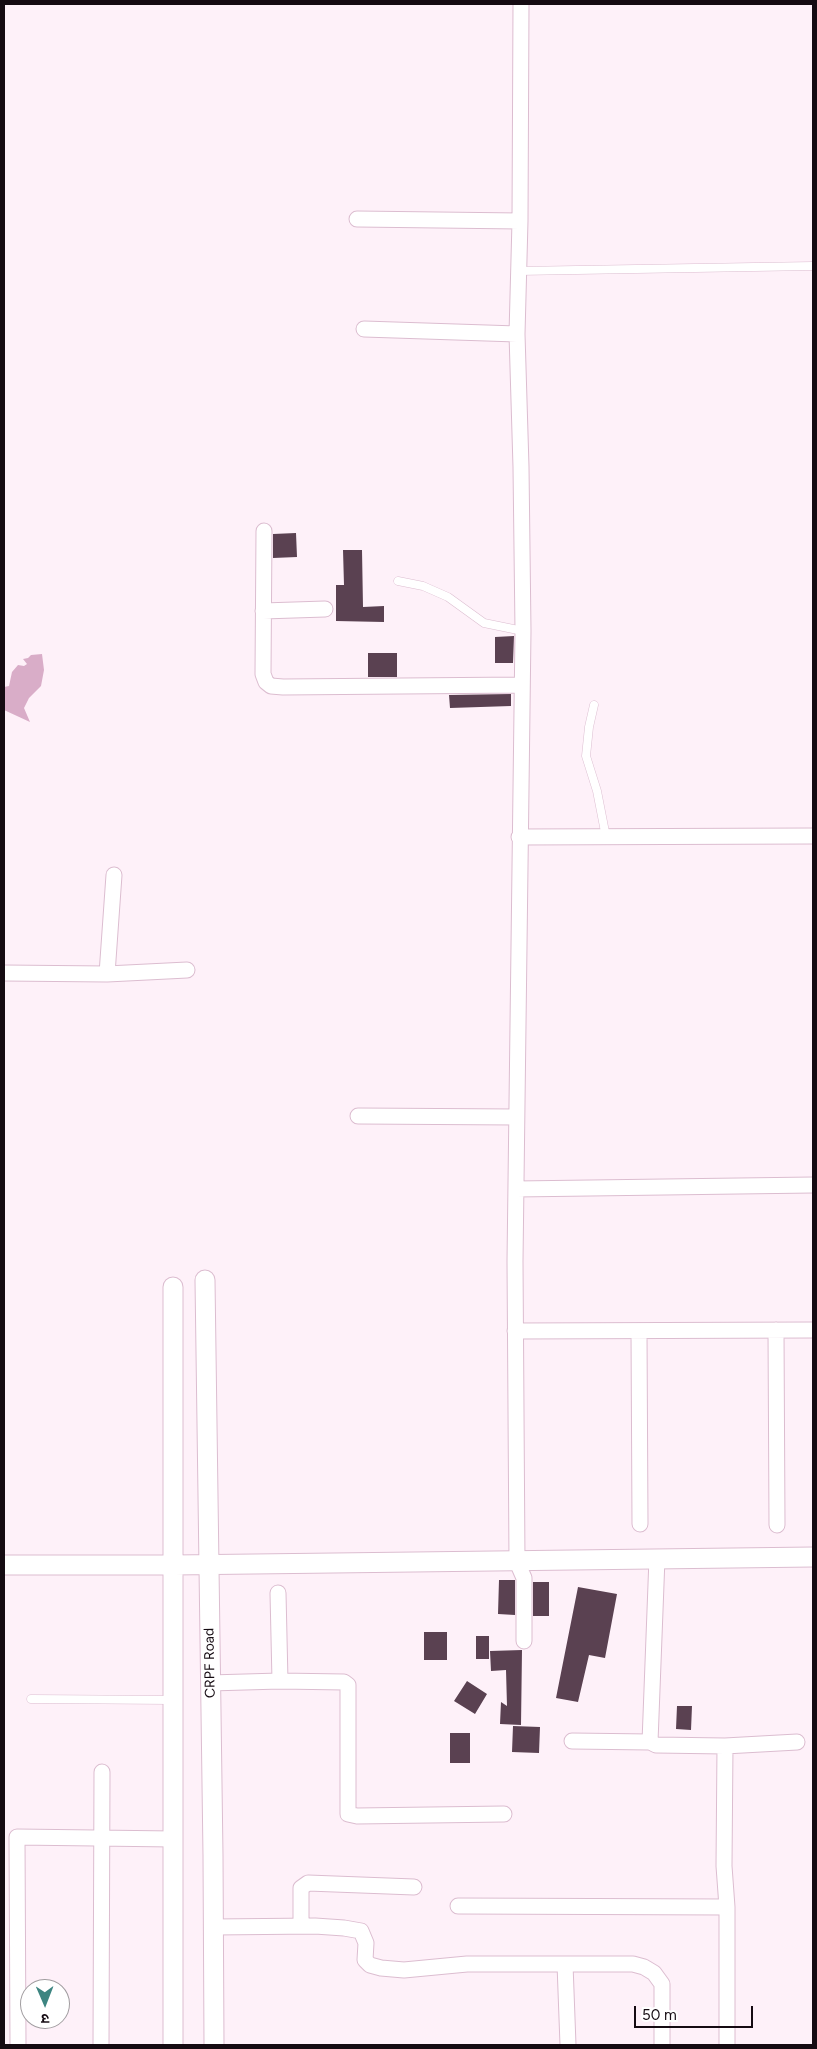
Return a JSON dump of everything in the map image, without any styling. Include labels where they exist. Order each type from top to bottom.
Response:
[{"type":"street","points":[[521,4],[520,221],[517,334],[523,630],[519,837],[515,1331],[517,1562],[524,1578],[524,1641]]},
{"type":"street","points":[[357,219],[520,221]]},
{"type":"street","points":[[364,329],[517,334]]},
{"type":"street","points":[[264,531],[263,674],[266,682],[271,686],[521,685]]},
{"type":"street","points":[[263,611],[325,609]]},
{"type":"street","points":[[519,837],[813,836]]},
{"type":"street","points":[[107,974],[114,875]]},
{"type":"street","points":[[4,974],[107,974],[187,970]]},
{"type":"street","points":[[358,1116],[516,1117]]},
{"type":"street","points":[[516,1188],[813,1186]]},
{"type":"street","name":"CRPF Road","points":[[206,1280],[214,2045]]},
{"type":"street","points":[[173,1287],[173,2045]]},
{"type":"street","points":[[776,1330],[777,1526]]},
{"type":"street","points":[[515,1331],[813,1330]]},
{"type":"street","points":[[638,1331],[640,1524]]},
{"type":"street","points":[[4,1565],[517,1562],[657,1558],[813,1557]]},
{"type":"street","points":[[650,1742],[657,1558]]},
{"type":"street","points":[[278,1593],[280,1681]]},
{"type":"street","points":[[210,1683],[280,1681],[344,1682],[348,1685],[348,1814],[357,1816],[504,1814]]},
{"type":"street","points":[[572,1741],[650,1742],[656,1745],[725,1746],[797,1742]]},
{"type":"street","points":[[725,1746],[724,1866],[727,1908],[728,2045]]},
{"type":"street","points":[[101,2045],[102,1772]]},
{"type":"street","points":[[18,2045],[10,1837],[174,1839]]},
{"type":"street","points":[[301,1926],[301,1888],[308,1883],[414,1887]]},
{"type":"street","points":[[458,1906],[727,1908]]},
{"type":"street","points":[[214,1927],[301,1926],[344,1928],[361,1931],[366,1943],[365,1960],[370,1965],[380,1968],[404,1970],[467,1964],[633,1964],[644,1967],[654,1973],[662,1984],[662,2045]]},
{"type":"street","points":[[565,1964],[568,2045]]},
{"type":"lane","points":[[518,271],[813,266]]},
{"type":"lane","points":[[398,581],[423,586],[448,597],[484,623],[523,630]]},
{"type":"lane","points":[[594,705],[589,727],[586,756],[597,790],[606,836]]},
{"type":"lane","points":[[31,1699],[173,1700]]},
{"type":"shaded area","points":[[42,654],[44,670],[41,686],[29,698],[24,708],[30,722],[4,710],[4,687],[9,686],[12,672],[18,665],[24,666],[27,664],[23,659],[31,655]]},
{"type":"building","points":[[296,533],[297,557],[273,558],[273,534]]},
{"type":"building","points":[[343,550],[362,550],[363,607],[384,606],[384,622],[336,621],[336,585],[344,585]]},
{"type":"building","points":[[514,636],[513,663],[495,663],[495,637]]},
{"type":"building","points":[[368,653],[397,653],[397,677],[368,677]]},
{"type":"building","points":[[511,694],[511,706],[450,708],[449,695]]},
{"type":"building","points":[[499,1580],[515,1580],[515,1615],[498,1614]]},
{"type":"building","points":[[533,1582],[549,1582],[549,1616],[533,1616]]},
{"type":"building","points":[[578,1587],[617,1594],[605,1658],[589,1655],[578,1702],[556,1698]]},
{"type":"building","points":[[424,1632],[447,1632],[447,1660],[424,1660]]},
{"type":"building","points":[[476,1636],[489,1636],[489,1659],[476,1659]]},
{"type":"building","points":[[522,1650],[521,1725],[500,1724],[501,1702],[507,1706],[506,1670],[491,1671],[490,1651]]},
{"type":"building","points":[[467,1681],[487,1694],[475,1714],[454,1701]]},
{"type":"building","points":[[677,1706],[692,1706],[691,1730],[676,1729]]},
{"type":"building","points":[[513,1726],[540,1727],[539,1753],[512,1752]]},
{"type":"building","points":[[450,1733],[470,1733],[470,1763],[450,1763]]}]
